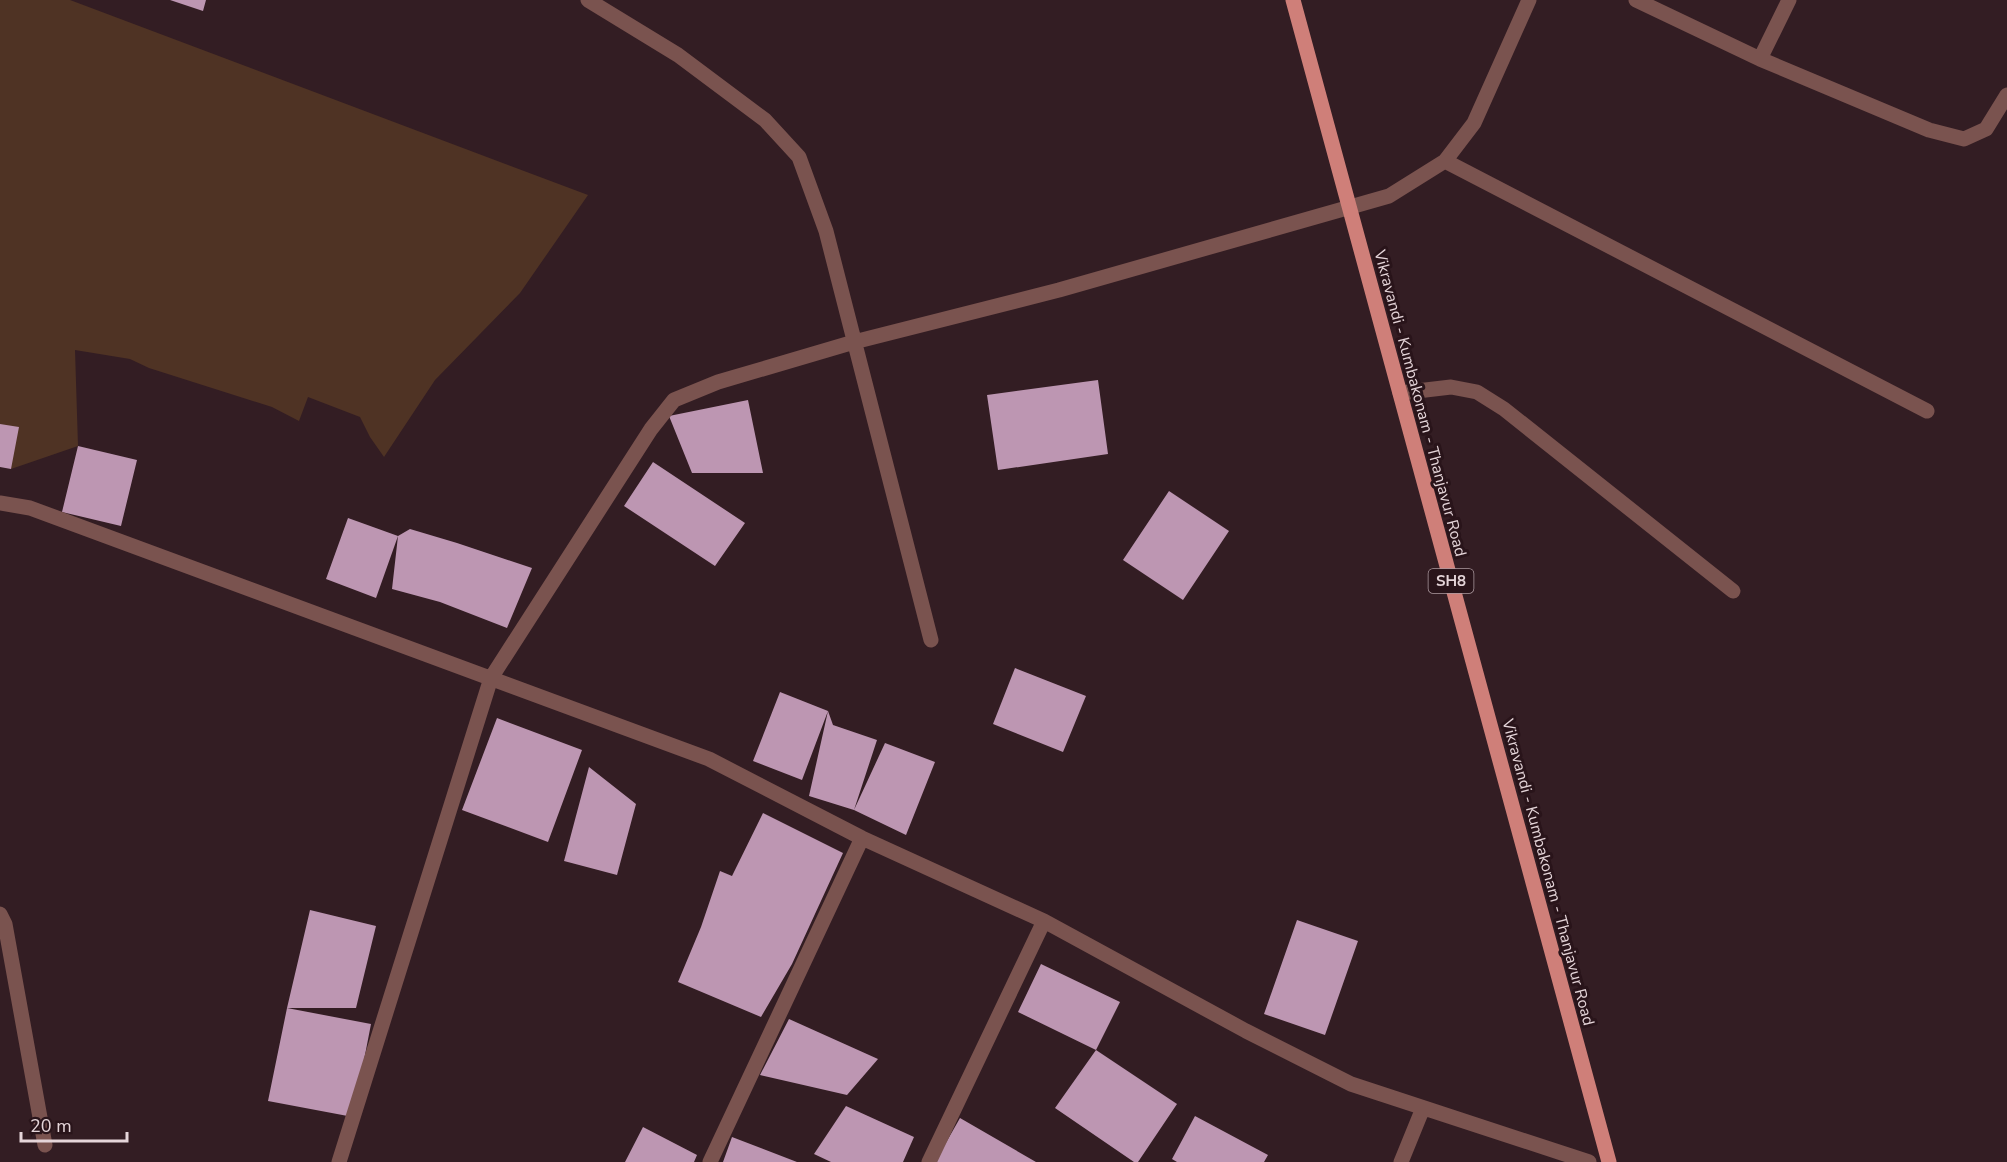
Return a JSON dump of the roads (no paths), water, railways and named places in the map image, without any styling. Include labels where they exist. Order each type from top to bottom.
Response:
[{"type":"main road","name":"Vikravandi - Kumbakonam - Thanjavur Road","points":[[1293,0],[1609,1162]]},
{"type":"street","points":[[588,0],[687,62],[765,120],[799,158],[826,231],[931,640]]},
{"type":"street","points":[[339,1162],[491,678],[651,429],[674,400],[718,382],[854,342],[1059,290],[1389,196],[1445,161],[1474,123],[1529,0]]},
{"type":"street","points":[[1636,0],[1760,59],[1929,130],[1964,139],[1986,129],[2007,95]]},
{"type":"street","points":[[1760,59],[1789,0]]},
{"type":"street","points":[[1445,161],[1927,411]]},
{"type":"street","points":[[1400,393],[1451,387],[1477,392],[1504,409],[1733,591]]},
{"type":"street","points":[[0,503],[30,508],[709,759],[862,838],[1044,921],[1246,1031],[1351,1084],[1589,1162]]},
{"type":"street","points":[[710,1162],[862,838]]},
{"type":"street","points":[[0,914],[4,924],[45,1145]]},
{"type":"street","points":[[929,1162],[1044,921]]},
{"type":"street","points":[[1401,1162],[1423,1108]]}]
